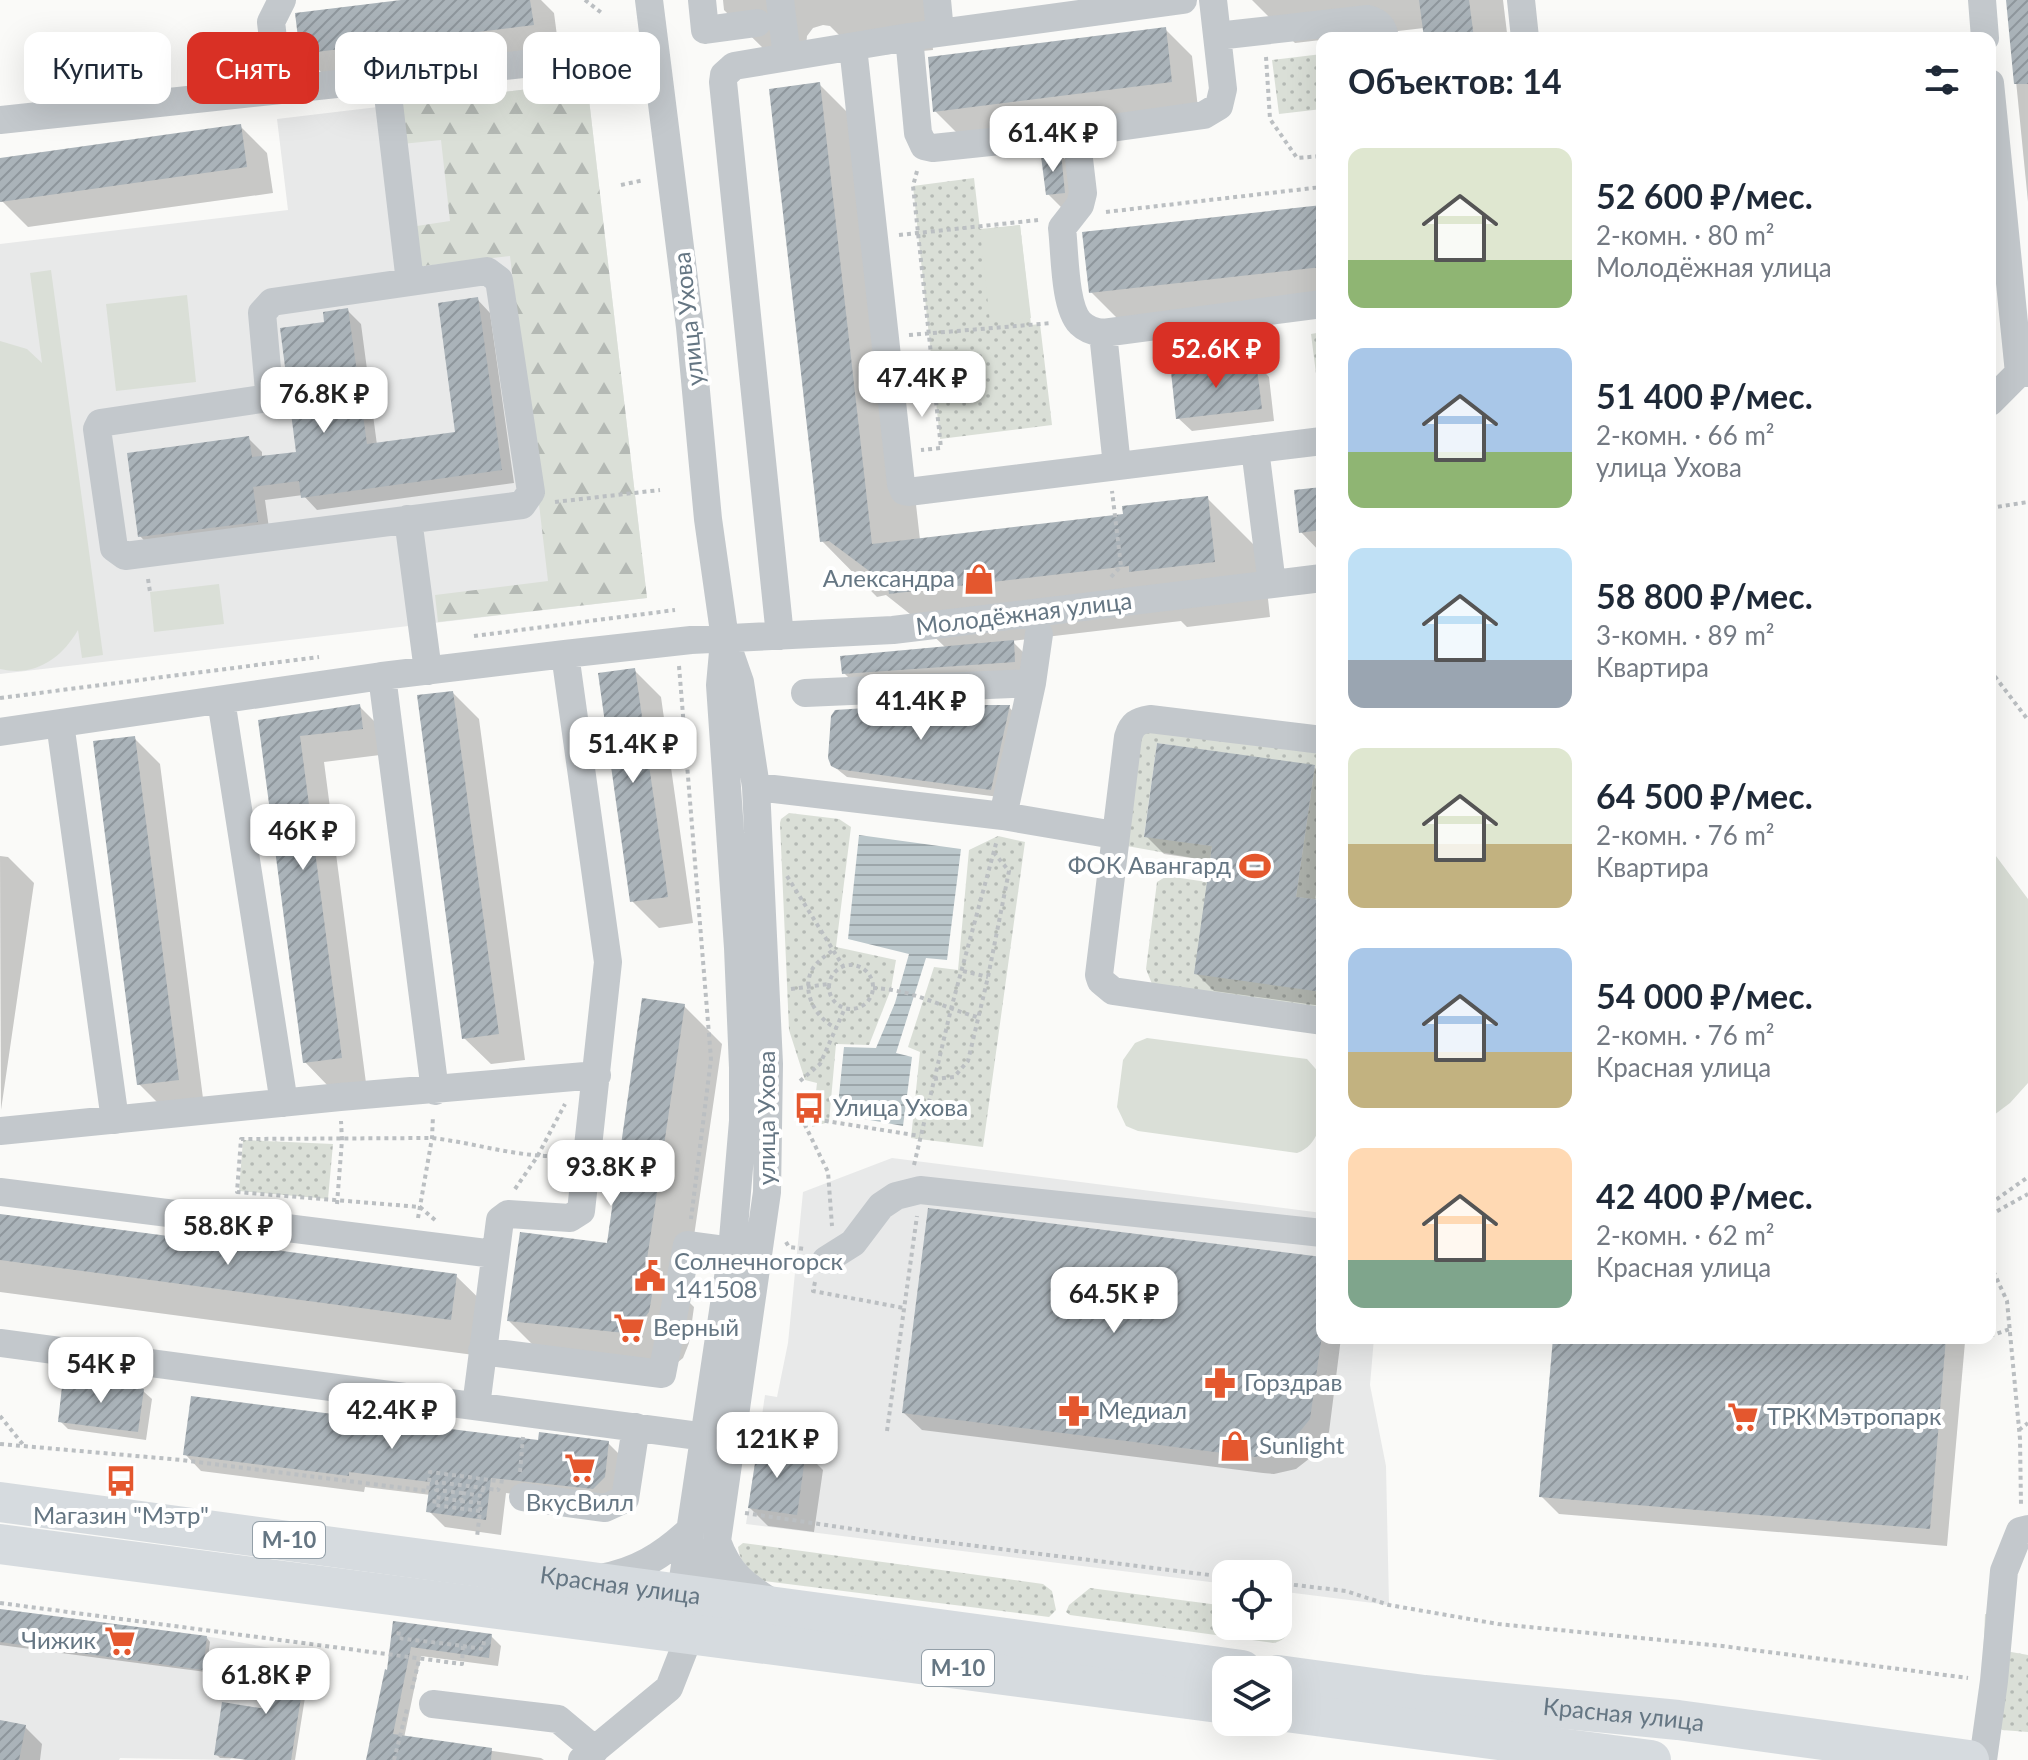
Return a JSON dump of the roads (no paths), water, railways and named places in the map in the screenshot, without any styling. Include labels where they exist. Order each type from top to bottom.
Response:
[{"type":"highway","name":"Красная улица","points":[[0,1502],[1212,1666]]},
{"type":"highway","name":"Красная улица","points":[[0,1544],[1212,1702]]},
{"type":"highway","name":"Красная улица","points":[[1292,1677],[1424,1695],[1678,1720],[1969,1760]]},
{"type":"highway","name":"Красная улица","points":[[1292,1713],[1651,1760]]},
{"type":"street","points":[[272,32],[271,22],[282,0]]},
{"type":"street","name":"улица Ухова","points":[[649,0],[653,32]]},
{"type":"street","points":[[702,0],[705,30],[757,23]]},
{"type":"street","points":[[780,0],[787,57]]},
{"type":"street","points":[[937,0],[940,32]]},
{"type":"street","points":[[780,636],[724,75],[734,66],[909,37],[1183,0]]},
{"type":"street","points":[[909,37],[918,133],[924,146],[933,148],[1076,133],[1212,112],[1219,106],[1223,97],[1213,0]]},
{"type":"street","points":[[1521,0],[1524,32]]},
{"type":"street","points":[[1982,0],[1985,32]]},
{"type":"street","points":[[1217,36],[1368,19],[1376,21],[1384,32]]},
{"type":"street","points":[[853,47],[902,488],[908,492],[1316,442]]},
{"type":"street","name":"улица Ухова","points":[[660,90],[690,327],[708,519],[725,639],[740,682],[756,787],[769,1064],[767,1192],[717,1541],[693,1594]]},
{"type":"street","points":[[0,120],[187,100]]},
{"type":"street","points":[[389,104],[410,282]]},
{"type":"street","points":[[1076,133],[1083,193],[1080,205],[1062,228],[1071,309],[1091,327],[1117,466]]},
{"type":"street","points":[[1996,134],[2024,373],[1996,397]]},
{"type":"street","points":[[487,271],[499,280],[531,492],[522,505],[125,556],[116,552],[97,429],[103,421],[262,399],[269,391],[262,313],[268,304],[410,282],[487,271]]},
{"type":"street","points":[[1091,327],[1316,305]]},
{"type":"street","points":[[1255,449],[1272,584]]},
{"type":"street","points":[[408,519],[428,671]]},
{"type":"street","name":"Молодёжная улица","points":[[0,732],[382,676],[565,654],[725,639],[893,630],[1316,579]]},
{"type":"street","points":[[1003,816],[1032,683],[1039,634]]},
{"type":"street","name":"улица Ухова","points":[[693,1594],[689,1531],[706,1437],[740,1174],[743,1068],[729,790],[720,685],[725,639]]},
{"type":"street","points":[[476,1406],[482,1351],[483,1253],[500,1220],[508,1214],[570,1218],[581,1211],[587,1154],[588,1076],[608,962],[565,654]]},
{"type":"street","points":[[382,676],[435,1091]]},
{"type":"street","points":[[805,693],[1032,683]]},
{"type":"street","points":[[221,700],[284,1103]]},
{"type":"street","points":[[1316,739],[1150,719],[1139,720],[1132,726],[1114,835],[1099,975],[1105,986],[1113,991],[1316,1020]]},
{"type":"street","points":[[60,723],[115,1120]]},
{"type":"street","points":[[756,787],[1003,816],[1114,835]]},
{"type":"street","points":[[0,1131],[588,1076]]},
{"type":"street","points":[[830,1258],[853,1243],[881,1206],[896,1196],[920,1190],[1316,1232]]},
{"type":"street","points":[[0,1192],[483,1253]]},
{"type":"street","points":[[482,1351],[662,1374],[687,1245],[732,1251]]},
{"type":"street","points":[[0,1343],[706,1437]]},
{"type":"street","points":[[512,1486],[605,1508],[625,1499],[636,1427]]},
{"type":"street","points":[[1983,1760],[2004,1571],[2024,1530]]},
{"type":"street","points":[[578,1579],[628,1573],[668,1551],[689,1531]]},
{"type":"street","points":[[717,1541],[735,1576],[776,1605]]},
{"type":"street","points":[[433,1704],[558,1719],[588,1755],[669,1688],[690,1633],[693,1594]]},
{"type":"place","name":"Александра","points":[[979,579]]},
{"type":"place","name":"ФОК Авангард","points":[[1255,866]]},
{"type":"place","name":"Улица Ухова","points":[[809,1108]]},
{"type":"place","name":"Солнечногорск 141508","points":[[650,1276]]},
{"type":"place","name":"Верный","points":[[629,1328]]},
{"type":"place","name":"Горздрав","points":[[1220,1383]]},
{"type":"place","name":"Медиал","points":[[1074,1411]]},
{"type":"place","name":"ТРК Мэтропарк","points":[[1743,1417]]},
{"type":"place","name":"Sunlight","points":[[1235,1446]]},
{"type":"place","name":"ВкусВилл","points":[[580,1468]]},
{"type":"place","name":"Магазин \"Мэтр\"","points":[[121,1481]]},
{"type":"place","name":"Чижик","points":[[120,1641]]}]
